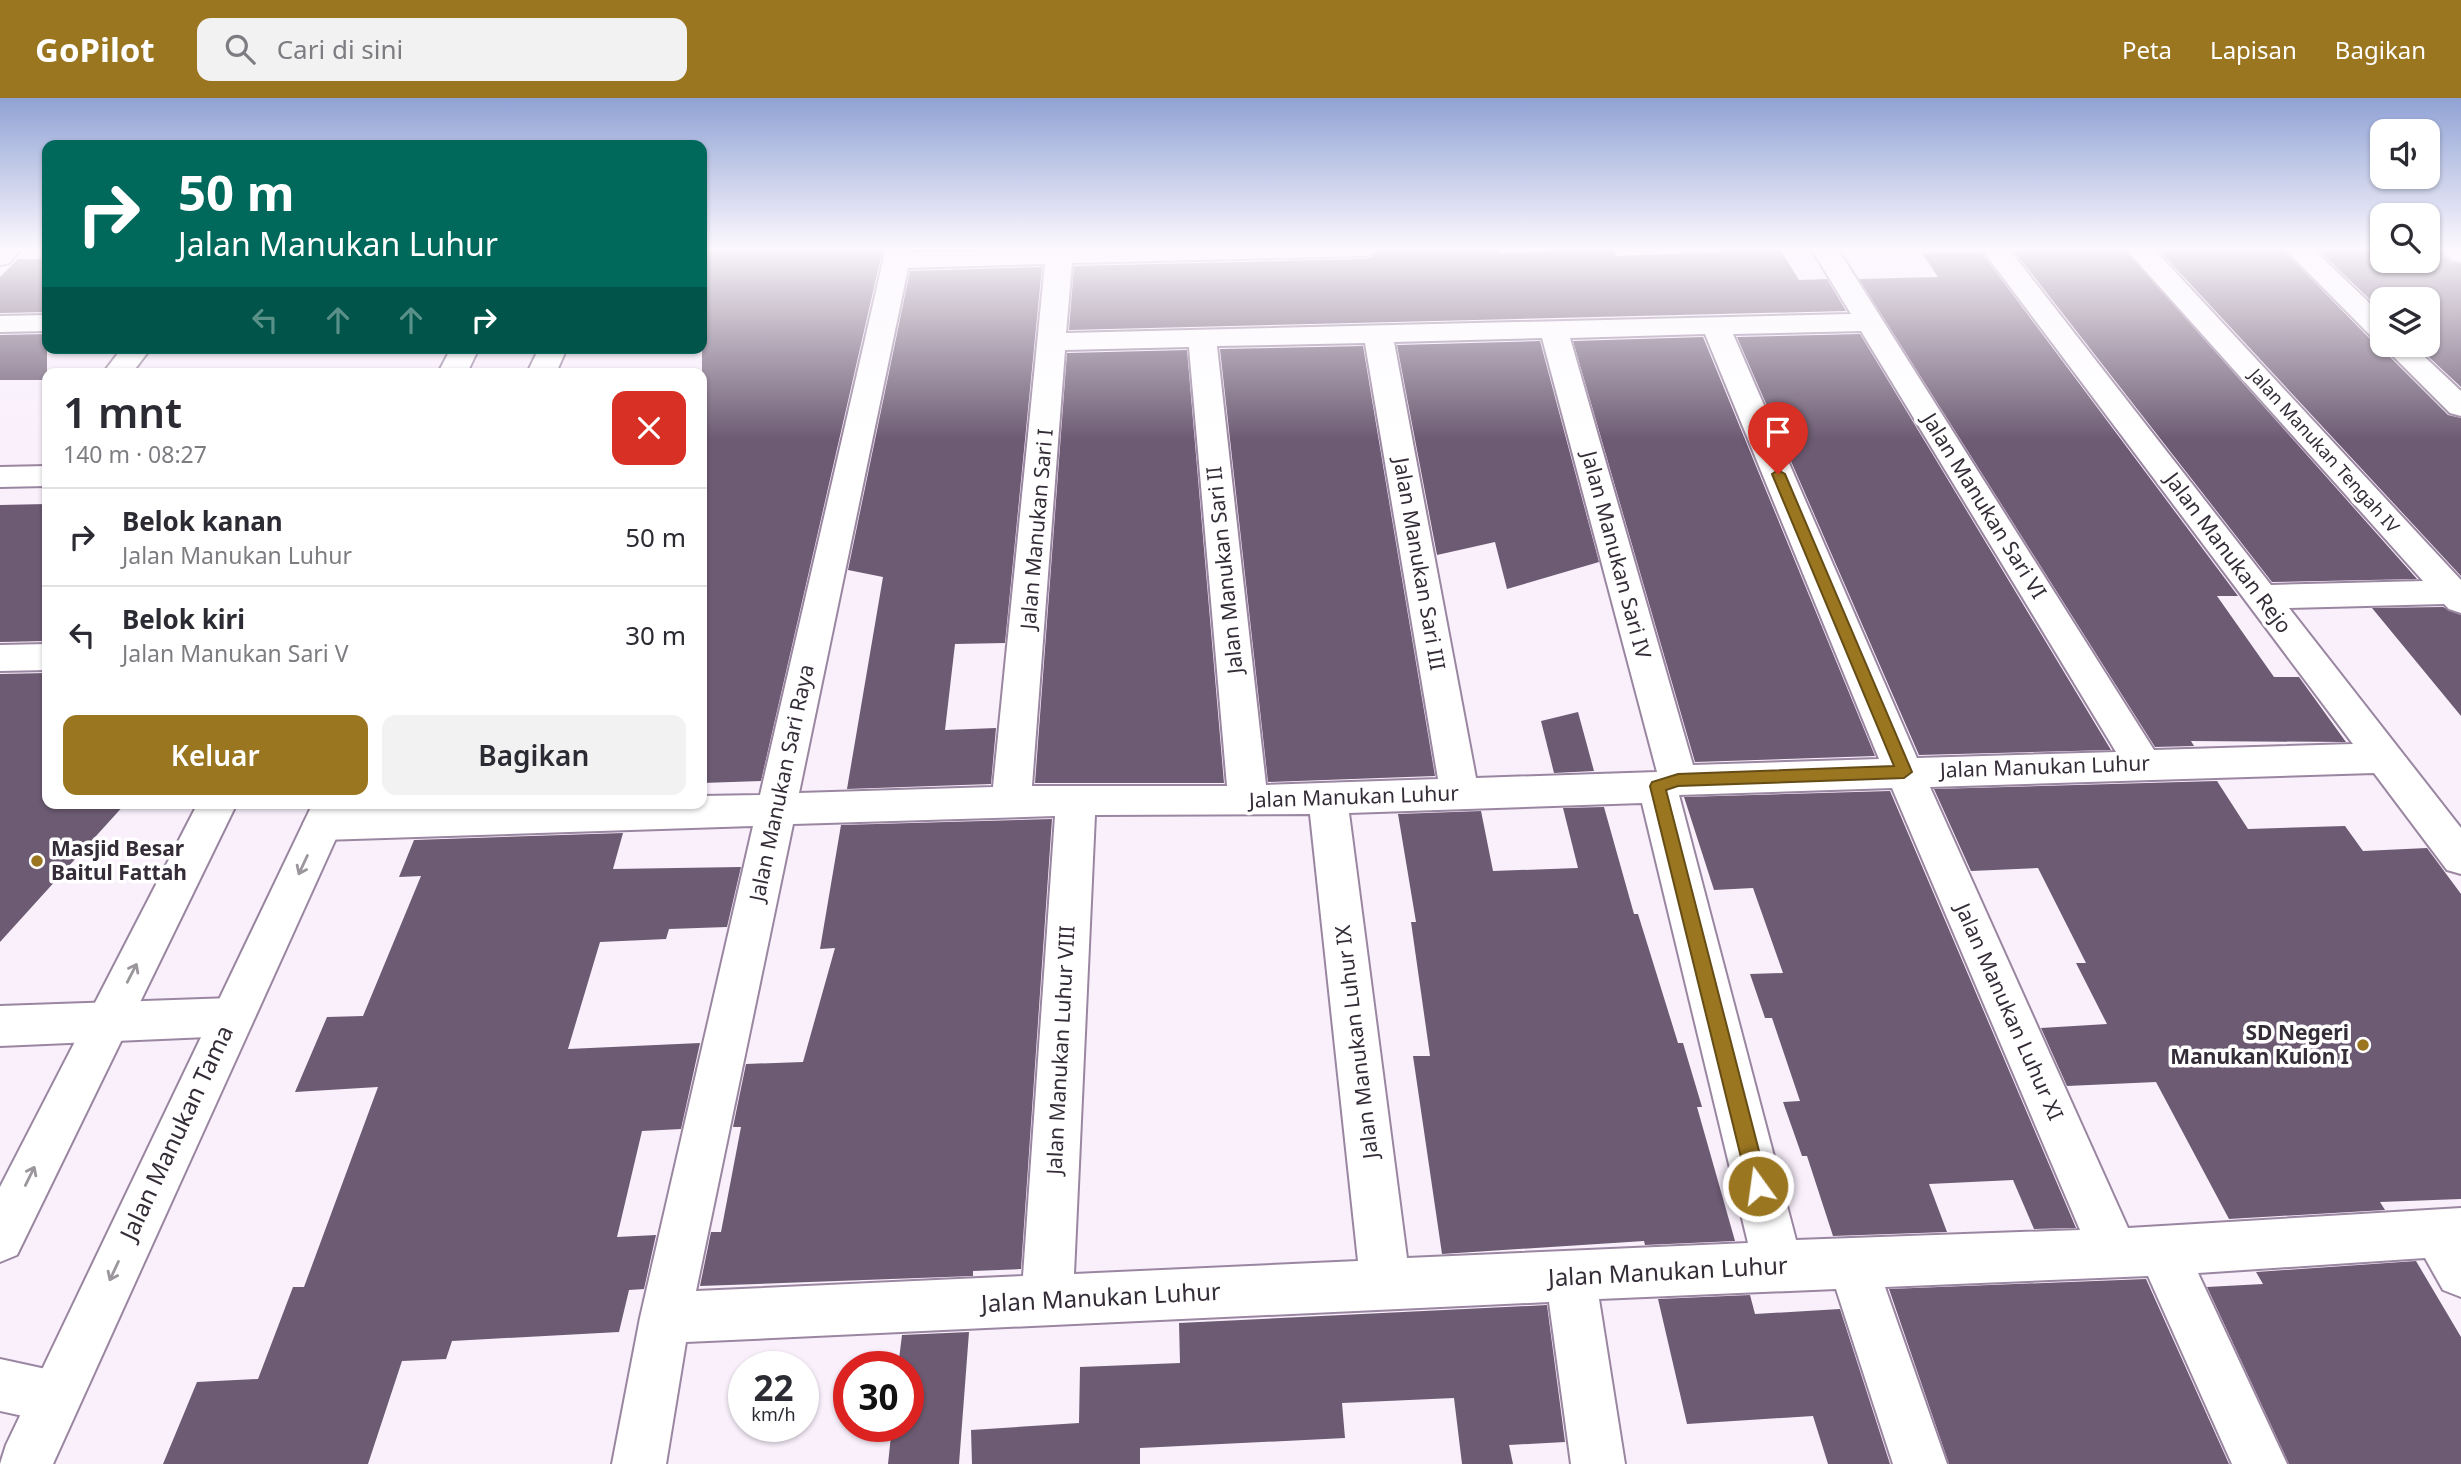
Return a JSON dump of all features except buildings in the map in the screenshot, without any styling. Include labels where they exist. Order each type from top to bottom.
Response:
[{"type":"street","name":"Jalan Manukan Sari Raya","points":[[639,1464],[665,1318],[885,312]]},
{"type":"street","name":"Jalan Manukan Sari I","points":[[1011,802],[1055,312]]},
{"type":"street","name":"Jalan Manukan Sari VI","points":[[1864,312],[2143,764]]},
{"type":"street","name":"Jalan Manukan Rejo","points":[[2043,312],[2461,858]]},
{"type":"street","name":"Jalan Manukan Tengah IV","points":[[2197,312],[2458,595]]},
{"type":"street","points":[[1053,342],[1870,322]]},
{"type":"street","points":[[0,324],[42,323]]},
{"type":"street","name":"Jalan Manukan Luhur XI","points":[[1715,326],[1904,772],[2138,1252],[2260,1464]]},
{"type":"street","name":"Jalan Manukan Sari IV","points":[[1554,331],[1668,783],[1778,1266]]},
{"type":"street","name":"Jalan Manukan Sari III","points":[[1378,334],[1460,794]]},
{"type":"street","name":"Jalan Manukan Sari II","points":[[1202,338],[1248,801]]},
{"type":"street","points":[[121,368],[132,354]]},
{"type":"street","points":[[2409,357],[2461,407]]},
{"type":"street","points":[[0,477],[42,470]]},
{"type":"street","points":[[2262,597],[2458,595]]},
{"type":"street","points":[[0,658],[42,657]]},
{"type":"street","name":"Jalan Manukan Luhur","points":[[328,813],[776,810],[1076,800],[1248,801],[1460,794],[1904,772],[2383,758]]},
{"type":"street","name":"Jalan Manukan Luhur IX","points":[[1328,798],[1386,1286]]},
{"type":"street","name":"Jalan Manukan Luhur VIII","points":[[1047,1301],[1076,800]]},
{"type":"street","points":[[0,1238],[215,809]]},
{"type":"street","name":"Jalan Manukan Tama","points":[[25,1464],[328,813]]},
{"type":"street","points":[[0,1026],[231,1017]]},
{"type":"street","name":"Jalan Manukan Luhur","points":[[665,1318],[1778,1266],[2138,1252],[2453,1246]]},
{"type":"street","points":[[1853,1265],[1920,1464]]},
{"type":"street","points":[[1571,1277],[1598,1464]]},
{"type":"street","points":[[0,1384],[55,1397]]},
{"type":"place","name":"Masjid Besar Baitul Fattah","points":[[37,861]]},
{"type":"place","name":"SD Negeri Manukan Kulon I","points":[[2363,1045]]},
{"type":"route","points":[[1758,1186],[1658,786],[1678,780],[1904,772],[1778,474]]}]
